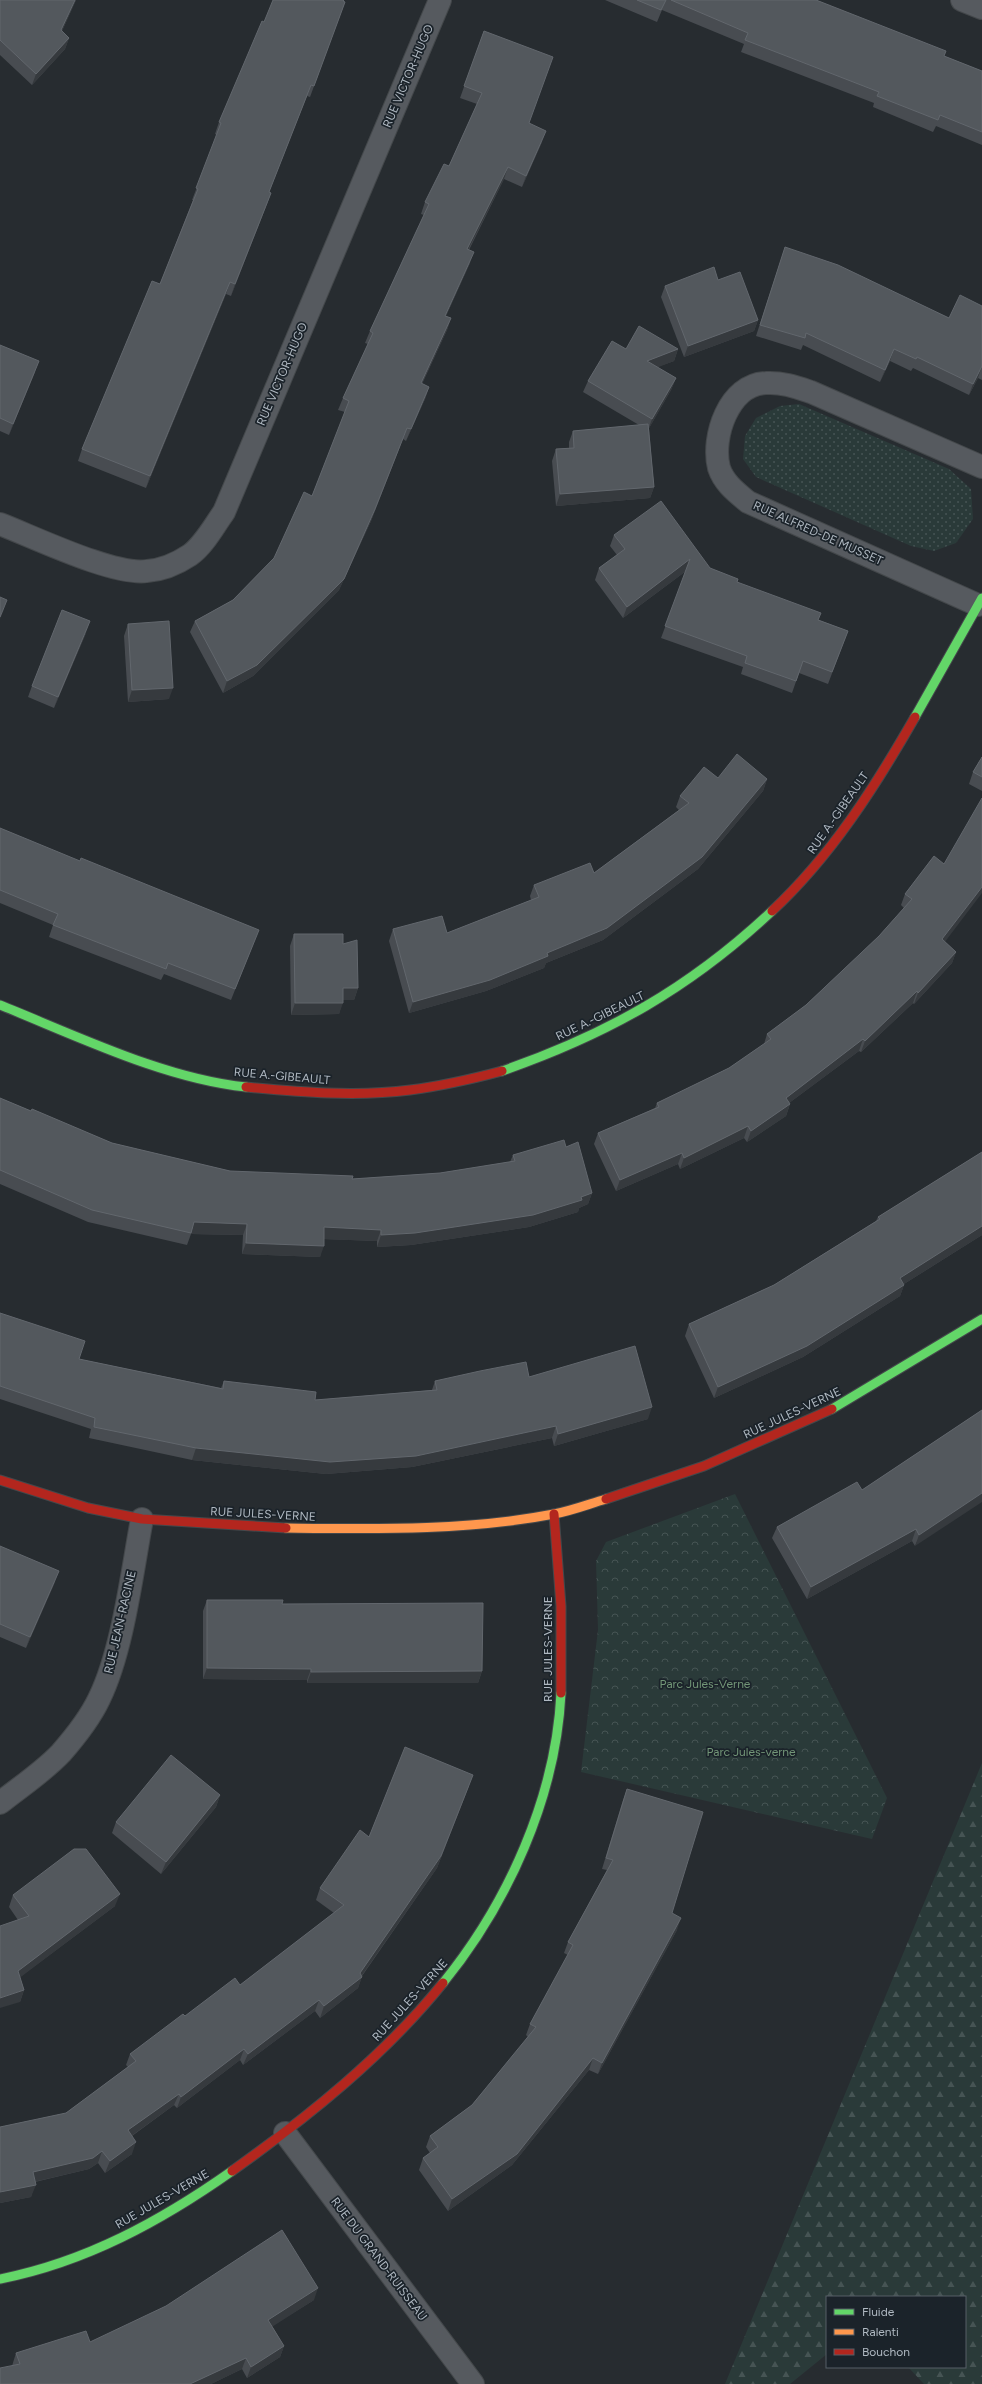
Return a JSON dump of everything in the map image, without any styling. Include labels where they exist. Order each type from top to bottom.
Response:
[{"type":"street","name":"RUE VICTOR-HUGO","points":[[0,524],[106,565],[127,571],[147,572],[169,565],[191,554],[209,534],[224,512],[440,0]]},
{"type":"street","points":[[962,0],[982,8]]},
{"type":"street","name":"RUE ALFRED-DE MUSSET","points":[[980,602],[748,502],[730,487],[720,469],[716,445],[721,423],[733,401],[747,388],[765,382],[790,384],[982,466]]},
{"type":"street","name":"RUE A.-GIBEAULT","points":[[0,1005],[103,1046],[176,1071],[237,1086],[311,1093],[382,1092],[449,1084],[509,1068],[578,1044],[642,1011],[704,969],[755,930],[795,890],[852,818],[884,768],[980,602]]},
{"type":"street","name":"RUE JULES-VERNE","points":[[0,1480],[88,1508],[142,1519],[286,1528],[376,1529],[458,1526],[554,1514],[642,1488],[704,1466],[837,1407],[982,1319]]},
{"type":"street","name":"RUE JULES-VERNE","points":[[0,2279],[47,2269],[93,2251],[146,2225],[200,2194],[285,2133],[382,2050],[426,2004],[455,1969],[500,1894],[522,1848],[551,1760],[560,1713],[563,1669],[562,1603],[554,1514]]},
{"type":"street","name":"RUE JEAN-RACINE","points":[[0,1803],[60,1753],[83,1725],[100,1698],[113,1662],[124,1615],[142,1519]]},
{"type":"street","name":"RUE DU GRAND-RUISSEAU","points":[[285,2133],[473,2384]]},
{"type":"green space","points":[[799,404],[949,469],[971,489],[973,519],[956,543],[934,551],[911,546],[756,477],[743,459],[745,436],[756,418],[780,406]]},
{"type":"green space","name":"Parc Jules-Verne","points":[[735,1494],[887,1798],[872,1839],[581,1772],[598,1630],[596,1561],[606,1542]]},
{"type":"green space","points":[[982,1763],[982,2384],[924,2384],[909,2368],[966,2368],[966,2296],[826,2296],[826,2355],[790,2384],[725,2384]]},
{"type":"building","points":[[0,0],[75,0],[61,30],[69,38],[36,74],[0,40]]},
{"type":"building","points":[[273,0],[344,0],[343,1],[345,2],[314,86],[311,85],[269,192],[271,193],[235,284],[230,282],[150,476],[82,449],[152,281],[160,284],[198,189],[196,188],[221,123],[219,122],[262,21],[264,22]]},
{"type":"building","points":[[637,0],[666,0],[661,10]]},
{"type":"building","points":[[671,0],[816,0],[946,51],[944,56],[982,71],[982,132],[940,115],[938,120],[877,96],[879,92],[745,40],[748,33]]},
{"type":"building","points":[[484,31],[553,57],[529,123],[546,131],[526,176],[508,167],[467,249],[474,252],[445,316],[451,318],[421,383],[429,387],[411,429],[407,428],[375,509],[344,579],[257,665],[227,681],[195,621],[233,600],[274,558],[304,492],[312,496],[349,401],[343,398],[373,333],[370,331],[429,204],[425,202],[444,164],[449,166],[482,93],[464,86]]},
{"type":"building","points":[[785,247],[838,265],[949,318],[960,295],[982,306],[982,366],[973,384],[917,357],[916,359],[894,349],[885,370],[806,333],[805,338],[760,325]]},
{"type":"building","points":[[714,267],[718,280],[740,272],[758,320],[688,346],[665,286]]},
{"type":"building","points":[[639,326],[678,349],[647,361],[676,378],[652,419],[588,381],[612,341],[626,349]]},
{"type":"building","points":[[0,345],[39,361],[13,424],[0,418]]},
{"type":"building","points":[[648,424],[654,487],[560,494],[556,449],[574,448],[573,431]]},
{"type":"building","points":[[661,501],[710,568],[738,579],[737,582],[821,613],[818,620],[848,631],[832,672],[803,661],[796,681],[745,663],[747,656],[665,626],[690,559],[627,607],[599,568],[625,549],[614,535]]},
{"type":"building","points":[[0,597],[7,600],[0,617]]},
{"type":"building","points":[[62,610],[90,621],[58,697],[32,686]]},
{"type":"building","points":[[169,621],[173,688],[132,690],[128,624]]},
{"type":"building","points":[[737,754],[767,779],[702,857],[607,928],[547,953],[548,956],[490,980],[413,1002],[393,929],[442,916],[447,933],[539,897],[534,885],[590,863],[594,873],[689,803],[680,796],[704,767],[718,778]]},
{"type":"building","points":[[982,757],[982,777],[973,772]]},
{"type":"building","points":[[982,798],[982,887],[942,939],[956,952],[918,993],[917,991],[865,1041],[863,1039],[786,1098],[790,1104],[751,1131],[748,1126],[684,1158],[682,1153],[620,1180],[598,1133],[659,1107],[657,1103],[729,1068],[771,1039],[767,1034],[806,1005],[879,936],[912,899],[905,894],[934,856],[944,864]]},
{"type":"building","points":[[0,828],[80,861],[81,858],[259,930],[235,989],[168,963],[166,969],[53,925],[58,914],[0,890]]},
{"type":"building","points":[[294,934],[343,934],[343,944],[357,940],[358,988],[343,988],[343,1003],[295,1003]]},
{"type":"building","points":[[0,1098],[31,1111],[32,1109],[112,1143],[230,1171],[353,1176],[352,1179],[440,1173],[515,1161],[513,1155],[564,1140],[566,1147],[578,1142],[592,1193],[581,1197],[582,1200],[533,1215],[415,1233],[381,1235],[381,1230],[324,1227],[324,1246],[246,1243],[247,1224],[194,1222],[191,1233],[92,1210],[0,1170]]},
{"type":"building","points":[[982,1152],[982,1226],[900,1278],[904,1285],[807,1346],[718,1387],[689,1324],[774,1285],[880,1219],[878,1217]]},
{"type":"building","points":[[0,1313],[85,1341],[79,1359],[223,1389],[224,1381],[316,1392],[315,1400],[437,1390],[435,1381],[526,1362],[529,1377],[635,1346],[652,1407],[558,1434],[556,1426],[416,1456],[330,1462],[196,1448],[94,1427],[95,1418],[0,1386]]},
{"type":"building","points":[[982,1410],[982,1493],[919,1535],[916,1529],[811,1587],[777,1527],[857,1482],[862,1490]]},
{"type":"building","points":[[0,1546],[59,1571],[30,1637],[0,1624]]},
{"type":"building","points":[[207,1600],[283,1600],[282,1604],[483,1603],[482,1671],[311,1672],[311,1669],[207,1668]]},
{"type":"building","points":[[405,1747],[473,1775],[441,1856],[360,1973],[362,1977],[324,2006],[319,2000],[248,2054],[244,2049],[181,2097],[179,2094],[128,2130],[136,2142],[110,2161],[102,2151],[93,2158],[33,2172],[36,2185],[0,2192],[0,2127],[66,2113],[136,2061],[130,2054],[183,2014],[185,2016],[235,1978],[240,1985],[344,1905],[320,1888],[360,1830],[369,1837]]},
{"type":"building","points":[[171,1755],[220,1795],[166,1862],[116,1822]]},
{"type":"building","points":[[627,1789],[703,1812],[672,1913],[681,1918],[602,2063],[593,2058],[517,2154],[452,2199],[423,2158],[438,2147],[430,2136],[472,2105],[536,2027],[530,2024],[573,1945],[568,1942],[613,1860],[606,1858]]},
{"type":"building","points":[[74,1849],[86,1849],[120,1894],[18,1971],[24,1990],[0,1998],[0,1926],[29,1916],[13,1895]]},
{"type":"building","points":[[282,2230],[318,2288],[268,2320],[284,2346],[251,2367],[246,2358],[190,2384],[0,2384],[0,2368],[20,2364],[16,2353],[86,2331],[90,2342],[166,2306]]},
{"type":"traffic: fast","points":[[915,717],[982,598]]},
{"type":"traffic: fast","points":[[502,1071],[541,1057],[577,1041],[646,1006],[678,986],[710,963],[772,911]]},
{"type":"traffic: fast","points":[[0,1005],[89,1042],[152,1065],[184,1075],[246,1087]]},
{"type":"traffic: fast","points":[[832,1409],[982,1319]]},
{"type":"traffic: fast","points":[[443,1983],[467,1952],[488,1919],[508,1884],[524,1847],[539,1809],[550,1771],[557,1732],[561,1693]]},
{"type":"traffic: fast","points":[[0,2279],[32,2272],[92,2251],[150,2223],[178,2207],[232,2171]]},
{"type":"traffic: slow","points":[[286,1528],[420,1528],[488,1524],[560,1513],[606,1499]]},
{"type":"traffic: jam","points":[[772,911],[814,867],[851,820],[868,795],[915,717]]},
{"type":"traffic: jam","points":[[246,1087],[328,1093],[390,1092],[445,1084],[502,1071]]},
{"type":"traffic: jam","points":[[606,1499],[704,1466],[832,1409]]},
{"type":"traffic: jam","points":[[0,1480],[88,1508],[142,1519],[286,1528]]},
{"type":"traffic: jam","points":[[554,1514],[561,1606],[561,1693]]},
{"type":"traffic: jam","points":[[232,2171],[289,2129],[344,2084],[396,2036],[443,1983]]},
{"type":"park label","name":"Parc Jules-verne","points":[[751,1752]]}]
